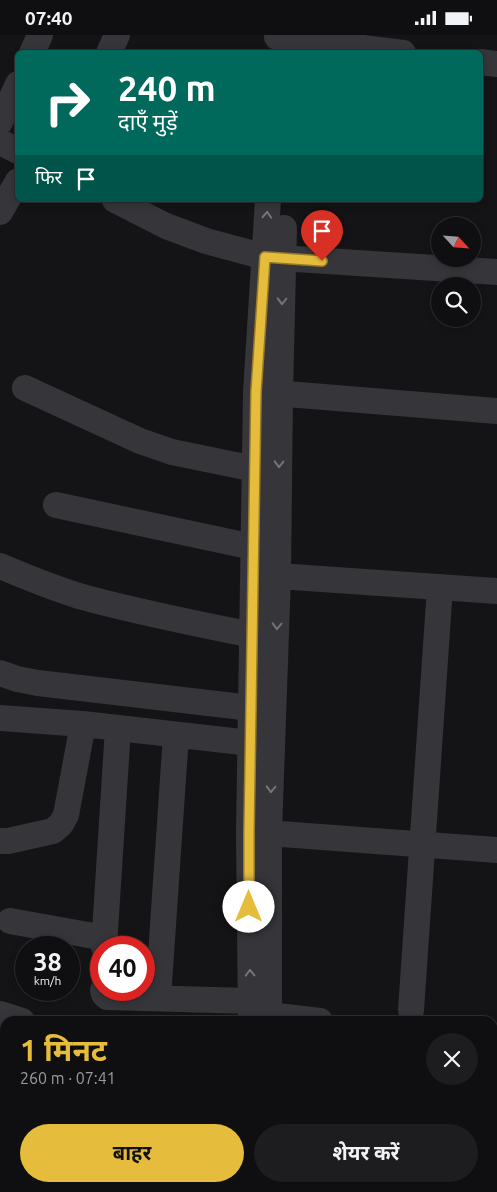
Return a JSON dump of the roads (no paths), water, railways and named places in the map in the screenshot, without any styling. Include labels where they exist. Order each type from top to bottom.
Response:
[{"type":"street","points":[[33,50],[40,35]]},
{"type":"street","points":[[110,50],[117,35]]},
{"type":"street","points":[[284,42],[371,50]]},
{"type":"street","points":[[483,62],[497,64]]},
{"type":"street","points":[[0,122],[15,90]]},
{"type":"street","points":[[0,142],[15,150]]},
{"type":"street","points":[[0,212],[15,186]]},
{"type":"street","points":[[119,202],[166,226],[206,241],[274,258],[497,272]]},
{"type":"street","points":[[268,202],[274,258]]},
{"type":"street","points":[[155,998],[260,1015],[259,833],[261,745],[278,577],[268,393],[274,258],[285,202]]},
{"type":"street","points":[[25,388],[140,441],[172,452],[255,469]]},
{"type":"street","points":[[268,393],[497,411]]},
{"type":"street","points":[[261,745],[251,708],[255,469],[268,393]]},
{"type":"street","points":[[56,505],[254,547]]},
{"type":"street","points":[[0,567],[78,595],[164,617],[252,635]]},
{"type":"street","points":[[278,577],[497,591]]},
{"type":"street","points":[[411,1010],[440,587]]},
{"type":"street","points":[[0,673],[38,683],[251,708]]},
{"type":"street","points":[[0,718],[83,724],[261,745]]},
{"type":"street","points":[[0,841],[53,831],[61,824],[66,815],[83,724]]},
{"type":"street","points":[[104,936],[118,729]]},
{"type":"street","points":[[158,998],[176,735]]},
{"type":"street","points":[[259,833],[497,850]]},
{"type":"street","points":[[10,921],[90,940]]}]
